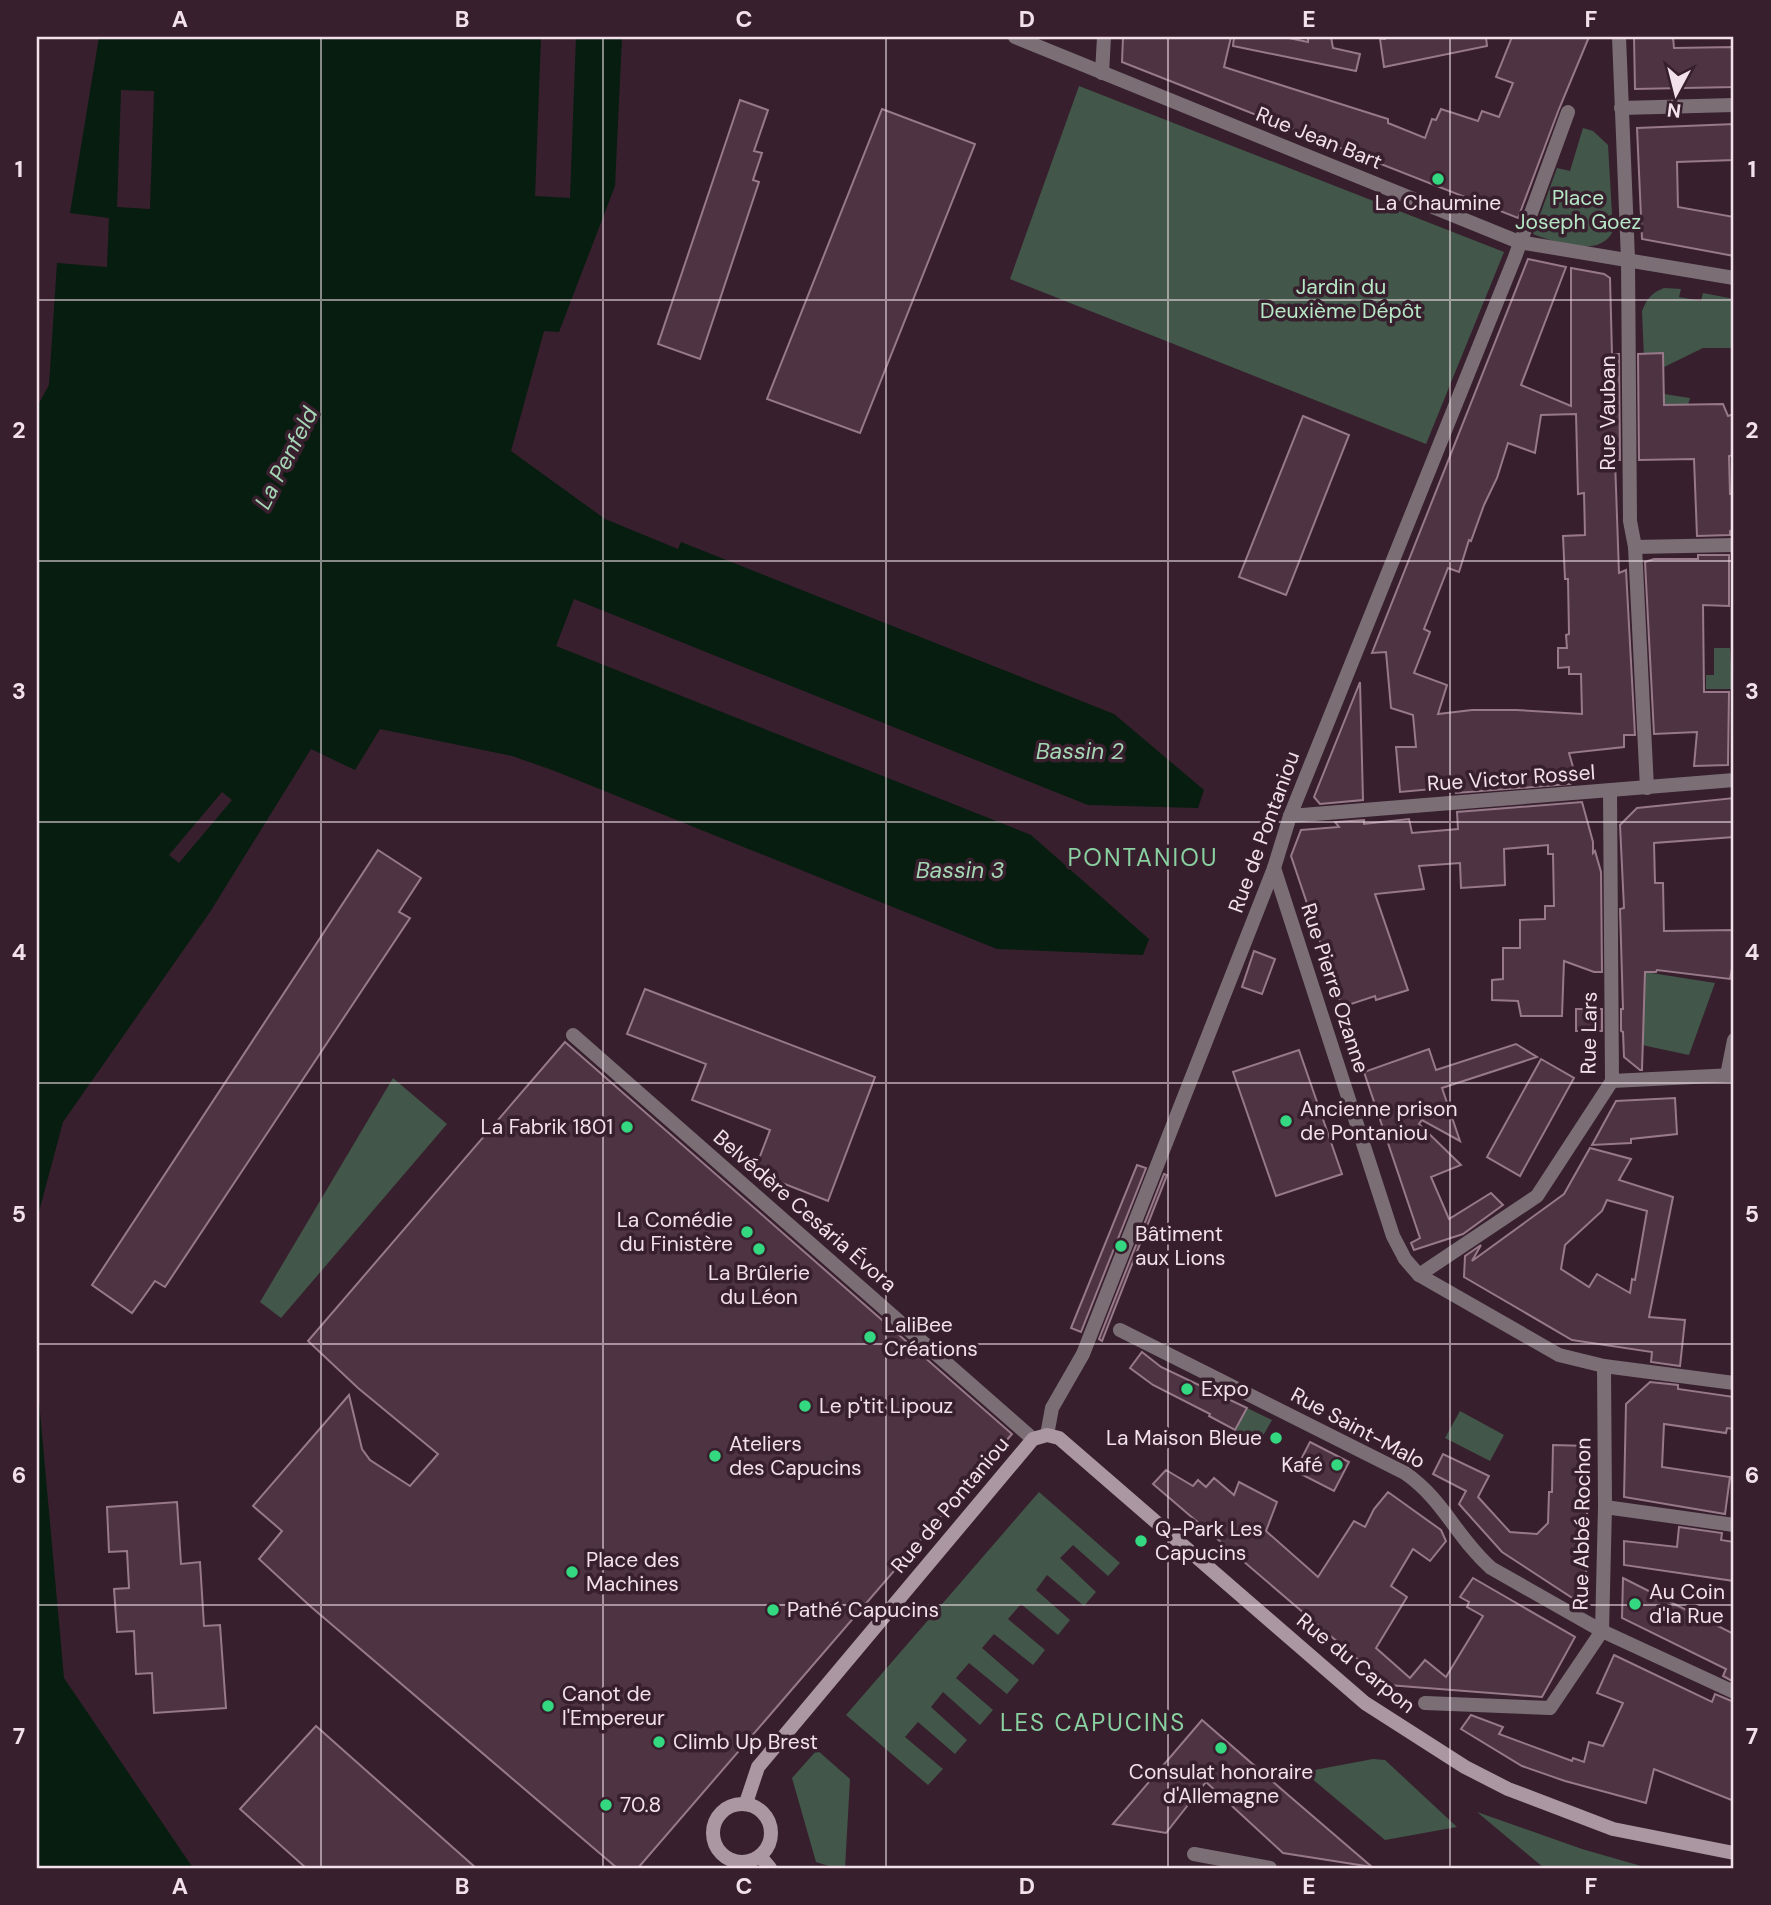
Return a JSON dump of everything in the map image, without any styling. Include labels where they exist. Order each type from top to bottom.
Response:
[{"type":"street","name":"Rue Jean Bart","points":[[1015,37],[1519,242]]},
{"type":"street","points":[[1102,73],[1104,37]]},
{"type":"street","name":"Rue Vauban","points":[[1619,37],[1628,259],[1630,521],[1635,547],[1647,788]]},
{"type":"street","points":[[1621,108],[1734,105]]},
{"type":"street","points":[[1568,111],[1519,242],[1734,278]]},
{"type":"street","name":"Rue de Pontaniou","points":[[746,1804],[758,1767],[1040,1436],[1052,1408],[1083,1354],[1274,868],[1290,816],[1519,242]]},
{"type":"street","points":[[1635,547],[1734,545]]},
{"type":"street","name":"Rue Victor Rossel","points":[[1290,816],[1734,779]]},
{"type":"street","name":"Rue Lars","points":[[1419,1275],[1537,1196],[1612,1081],[1610,791]]},
{"type":"street","name":"Rue Pierre Ozanne","points":[[1274,868],[1393,1236],[1405,1259],[1419,1275]]},
{"type":"street","name":"Belvédère Cesária Évora","points":[[573,1035],[1040,1436]]},
{"type":"street","points":[[1612,1081],[1731,1075],[1734,1040]]},
{"type":"street","points":[[1419,1275],[1559,1355],[1604,1366],[1734,1383]]},
{"type":"street","name":"Rue Saint-Malo","points":[[1121,1330],[1405,1473],[1419,1482],[1439,1502],[1478,1557],[1491,1568],[1602,1630],[1734,1692]]},
{"type":"street","name":"Rue Abbé Rochon","points":[[1424,1703],[1550,1708],[1602,1630],[1604,1366]]},
{"type":"street","name":"Rue du Carpon","points":[[1040,1436],[1059,1438],[1365,1703],[1465,1767],[1508,1789],[1613,1829],[1734,1853]]},
{"type":"street","points":[[1605,1507],[1734,1525]]},
{"type":"street","points":[[746,1804],[763,1812],[772,1829],[771,1839],[761,1856],[743,1862],[734,1860],[719,1850],[714,1841],[715,1822],[727,1807],[746,1804]]},
{"type":"street","points":[[1194,1854],[1270,1868]]},
{"type":"street","points":[[761,1856],[770,1868]]},
{"type":"green space","name":"Jardin du Deuxième Dépôt","points":[[1079,86],[1504,252],[1426,444],[1010,279]]},
{"type":"green space","name":"Place Joseph Goez","points":[[1583,128],[1593,131],[1608,145],[1613,231],[1607,239],[1598,244],[1576,246],[1533,234],[1557,168],[1570,171]]},
{"type":"green space","points":[[1664,288],[1681,289],[1679,297],[1701,301],[1703,293],[1734,299],[1734,348],[1703,348],[1664,367],[1664,394],[1690,398],[1688,405],[1646,405],[1642,311],[1650,297]]},
{"type":"green space","points":[[1714,648],[1730,648],[1732,689],[1706,689],[1706,675],[1714,675]]},
{"type":"green space","points":[[1645,972],[1715,983],[1689,1055],[1642,1045]]},
{"type":"green space","points":[[393,1078],[447,1124],[281,1318],[260,1302]]},
{"type":"green space","points":[[1247,1408],[1272,1420],[1260,1441],[1235,1430]]},
{"type":"green space","points":[[1460,1411],[1504,1435],[1490,1461],[1445,1438]]},
{"type":"green space","points":[[1039,1492],[1120,1563],[1108,1576],[1073,1545],[1060,1558],[1096,1592],[1084,1606],[1047,1575],[1036,1590],[1070,1620],[1058,1635],[1021,1604],[1008,1619],[1045,1650],[1033,1665],[994,1634],[982,1648],[1019,1680],[1007,1694],[969,1663],[956,1678],[993,1710],[980,1725],[943,1692],[931,1707],[967,1740],[955,1754],[918,1722],[905,1737],[943,1769],[928,1785],[846,1715]]},
{"type":"green space","points":[[817,1750],[850,1779],[845,1868],[816,1862],[792,1778]]},
{"type":"green space","points":[[1373,1759],[1385,1760],[1457,1827],[1385,1840],[1304,1772]]},
{"type":"green space","points":[[1477,1812],[1582,1849],[1648,1868],[1544,1868]]},
{"type":"water","points":[[99,37],[622,37],[615,186],[559,332],[544,331],[511,451],[605,519],[678,549],[681,542],[1114,714],[1204,790],[1198,808],[1088,805],[574,599],[556,646],[1031,835],[1149,939],[1143,955],[997,949],[555,771],[512,756],[380,729],[355,770],[311,749],[210,912],[63,1122],[37,1219],[37,407],[49,385],[57,263],[107,267],[109,218],[70,213]]},
{"type":"water","points":[[37,1379],[64,1678],[193,1868],[37,1868]]},
{"type":"pier","points":[[541,37],[576,37],[570,198],[535,196]]},
{"type":"pier","points":[[121,90],[154,91],[150,209],[117,207]]},
{"type":"pier","points":[[222,792],[232,800],[179,863],[169,855]]},
{"type":"building","points":[[1123,37],[1231,37],[1224,67],[1388,119],[1388,123],[1425,138],[1432,119],[1436,120],[1441,109],[1478,121],[1482,111],[1499,117],[1513,83],[1496,77],[1512,37],[1589,37],[1518,218],[1122,62]]},
{"type":"building","points":[[1234,37],[1284,37],[1308,42],[1308,37],[1331,37],[1333,48],[1360,54],[1356,71],[1233,46]]},
{"type":"building","points":[[1486,37],[1487,46],[1384,67],[1380,39]]},
{"type":"building","points":[[1634,37],[1673,37],[1674,48],[1734,47],[1734,87],[1635,89]]},
{"type":"building","points":[[740,100],[768,110],[754,151],[762,153],[753,180],[759,182],[700,359],[658,344]]},
{"type":"building","points":[[882,109],[975,144],[860,433],[767,399]]},
{"type":"building","points":[[1734,124],[1734,160],[1677,162],[1678,207],[1734,217],[1734,256],[1642,239],[1637,128]]},
{"type":"building","points":[[1528,259],[1566,267],[1521,385],[1571,406],[1571,268],[1604,274],[1610,278],[1612,354],[1619,354],[1620,460],[1615,460],[1619,573],[1626,570],[1635,735],[1624,735],[1624,747],[1569,753],[1575,774],[1563,775],[1570,784],[1456,793],[1455,787],[1400,792],[1396,747],[1416,747],[1413,715],[1391,708],[1386,652],[1372,653]],"holes":[[[1576,414],[1578,494],[1584,493],[1585,535],[1563,536],[1565,579],[1568,579],[1569,634],[1566,635],[1567,648],[1558,648],[1558,668],[1569,667],[1569,674],[1581,674],[1582,714],[1516,710],[1472,710],[1438,714],[1447,685],[1414,673],[1430,632],[1424,629],[1448,568],[1459,572],[1469,540],[1471,541],[1497,478],[1508,443],[1535,453],[1541,415]]]},
{"type":"building","points":[[1663,353],[1664,405],[1723,404],[1728,416],[1734,414],[1734,455],[1729,456],[1730,494],[1734,494],[1734,530],[1730,531],[1730,535],[1697,536],[1694,459],[1639,460],[1638,354]]},
{"type":"building","points":[[1303,416],[1349,435],[1286,595],[1239,577]]},
{"type":"building","points":[[1698,555],[1729,555],[1729,606],[1703,605],[1704,692],[1729,692],[1728,765],[1694,766],[1697,732],[1654,734],[1645,562],[1654,559],[1698,559]]},
{"type":"building","points":[[1360,682],[1363,800],[1320,804],[1314,797]]},
{"type":"building","points":[[1734,798],[1734,837],[1654,843],[1655,883],[1663,883],[1664,931],[1734,930],[1734,958],[1730,979],[1657,970],[1645,972],[1640,1070],[1624,1057],[1621,1031],[1623,1009],[1620,909],[1624,908],[1620,825],[1637,808]]},
{"type":"building","points":[[1582,802],[1593,842],[1593,853],[1595,851],[1601,872],[1602,972],[1594,972],[1564,961],[1562,1016],[1521,1016],[1518,1001],[1492,1000],[1492,980],[1503,979],[1503,948],[1520,948],[1520,920],[1545,919],[1545,906],[1554,906],[1553,854],[1548,854],[1548,845],[1504,849],[1505,885],[1461,888],[1460,863],[1419,866],[1424,889],[1375,894],[1408,990],[1376,1000],[1375,996],[1342,1007],[1291,856],[1301,830],[1339,827],[1335,822],[1364,820],[1364,824],[1409,819],[1412,833],[1458,829],[1457,812]]},
{"type":"building","points":[[378,850],[421,878],[399,912],[410,918],[165,1287],[155,1281],[132,1313],[92,1285]]},
{"type":"building","points":[[1254,951],[1275,959],[1262,994],[1242,987]]},
{"type":"building","points":[[645,989],[875,1077],[828,1201],[754,1172],[770,1130],[692,1100],[706,1064],[627,1034]]},
{"type":"building","points":[[1576,1009],[1602,1009],[1602,1031],[1576,1031]]},
{"type":"building","name":"Ateliers des Capucins","points":[[565,1042],[1012,1434],[638,1868],[617,1868],[310,1606],[259,1559],[282,1531],[253,1506],[349,1395],[362,1449],[370,1460],[410,1486],[438,1454],[358,1388],[308,1341]]},
{"type":"building","points":[[1516,1044],[1537,1057],[1442,1088],[1460,1141],[1422,1120],[1419,1124],[1461,1165],[1431,1177],[1449,1219],[1491,1193],[1503,1205],[1463,1234],[1414,1250],[1411,1243],[1420,1238],[1364,1072],[1429,1049],[1436,1070]]},
{"type":"building","name":"Ancienne prison de Pontaniou","points":[[1299,1050],[1342,1174],[1276,1196],[1233,1072]]},
{"type":"building","points":[[1541,1059],[1574,1078],[1520,1176],[1487,1157]]},
{"type":"building","points":[[1675,1098],[1677,1134],[1631,1139],[1631,1143],[1592,1145],[1616,1101]]},
{"type":"building","points":[[1590,1148],[1631,1159],[1619,1180],[1673,1197],[1649,1317],[1685,1320],[1680,1366],[1651,1362],[1652,1352],[1572,1340],[1464,1277],[1465,1256],[1481,1245],[1472,1261],[1564,1194]],"holes":[[[1607,1200],[1647,1211],[1635,1280],[1632,1279],[1630,1293],[1597,1274],[1589,1287],[1561,1269],[1565,1245],[1602,1211]]]},
{"type":"building","points":[[1137,1165],[1146,1168],[1081,1332],[1071,1328]]},
{"type":"building","points":[[1164,1174],[1167,1175],[1102,1341],[1099,1339]]},
{"type":"building","points":[[1142,1352],[1161,1367],[1247,1408],[1235,1430],[1153,1385],[1130,1368]]},
{"type":"building","points":[[1650,1382],[1734,1397],[1734,1429],[1727,1428],[1726,1433],[1664,1424],[1662,1467],[1730,1477],[1725,1514],[1624,1497],[1626,1404]]},
{"type":"building","points":[[1310,1442],[1349,1462],[1334,1491],[1295,1471]]},
{"type":"building","points":[[1553,1445],[1588,1446],[1586,1593],[1574,1599],[1502,1552],[1459,1504],[1466,1491],[1433,1474],[1443,1454],[1489,1476],[1478,1497],[1510,1532],[1537,1534],[1548,1523]]},
{"type":"building","points":[[1166,1470],[1193,1486],[1198,1480],[1206,1487],[1214,1478],[1234,1495],[1239,1482],[1277,1502],[1266,1531],[1318,1577],[1354,1521],[1365,1527],[1374,1509],[1388,1492],[1441,1530],[1446,1541],[1430,1561],[1413,1549],[1391,1586],[1407,1597],[1376,1648],[1410,1678],[1425,1660],[1446,1677],[1483,1616],[1467,1607],[1469,1602],[1460,1597],[1473,1578],[1575,1637],[1542,1697],[1388,1685],[1153,1484]]},
{"type":"building","points":[[177,1502],[181,1564],[200,1562],[204,1626],[220,1625],[226,1708],[154,1713],[152,1673],[136,1674],[134,1631],[117,1632],[114,1589],[129,1588],[127,1551],[109,1552],[107,1507]]},
{"type":"building","points":[[1679,1527],[1722,1533],[1721,1540],[1734,1542],[1734,1581],[1624,1565],[1624,1541],[1677,1547]]},
{"type":"building","points":[[1623,1578],[1734,1634],[1734,1682],[1723,1676],[1726,1669],[1622,1618]]},
{"type":"building","points":[[1614,1655],[1712,1702],[1715,1694],[1734,1702],[1734,1801],[1654,1769],[1646,1803],[1522,1766],[1461,1729],[1471,1715],[1503,1727],[1499,1734],[1572,1761],[1573,1758],[1584,1762],[1589,1742],[1603,1746],[1623,1703],[1597,1693]]},
{"type":"building","points":[[1202,1720],[1372,1867],[1283,1853],[1206,1782],[1166,1833],[1113,1824]]},
{"type":"building","points":[[316,1726],[476,1868],[306,1868],[240,1809]]},
{"type":"place","name":"La Chaumine","points":[[1438,179]]},
{"type":"place","name":"Ancienne prison de Pontaniou","points":[[1286,1121]]},
{"type":"place","name":"La Fabrik 1801","points":[[627,1127]]},
{"type":"place","name":"La Comédie du Finistère","points":[[747,1232]]},
{"type":"place","name":"Bâtiment aux Lions","points":[[1121,1246]]},
{"type":"place","name":"La Brûlerie du Léon","points":[[759,1249]]},
{"type":"place","name":"LaliBee Créations","points":[[870,1337]]},
{"type":"place","name":"Expo","points":[[1187,1389]]},
{"type":"place","name":"Le p'tit Lipouz","points":[[805,1406]]},
{"type":"place","name":"La Maison Bleue","points":[[1276,1438]]},
{"type":"place","name":"Ateliers des Capucins","points":[[715,1456]]},
{"type":"place","name":"Kafé","points":[[1337,1465]]},
{"type":"place","name":"Q-Park Les Capucins","points":[[1141,1541]]},
{"type":"place","name":"Place des Machines","points":[[572,1572]]},
{"type":"place","name":"Au Coin d'la Rue","points":[[1635,1604]]},
{"type":"place","name":"Pathé Capucins","points":[[773,1610]]},
{"type":"place","name":"Canot de l'Empereur","points":[[548,1706]]},
{"type":"place","name":"Climb Up Brest","points":[[659,1742]]},
{"type":"place","name":"Consulat honoraire d'Allemagne","points":[[1221,1748]]},
{"type":"place","name":"70.8","points":[[606,1805]]},
{"type":"district","name":"PONTANIOU","points":[[1143,858]]},
{"type":"district","name":"LES CAPUCINS","points":[[1093,1723]]},
{"type":"water label","name":"La Penfeld","points":[[286,458]]},
{"type":"water label","name":"Bassin 2","points":[[1080,751]]},
{"type":"water label","name":"Bassin 3","points":[[960,870]]}]
